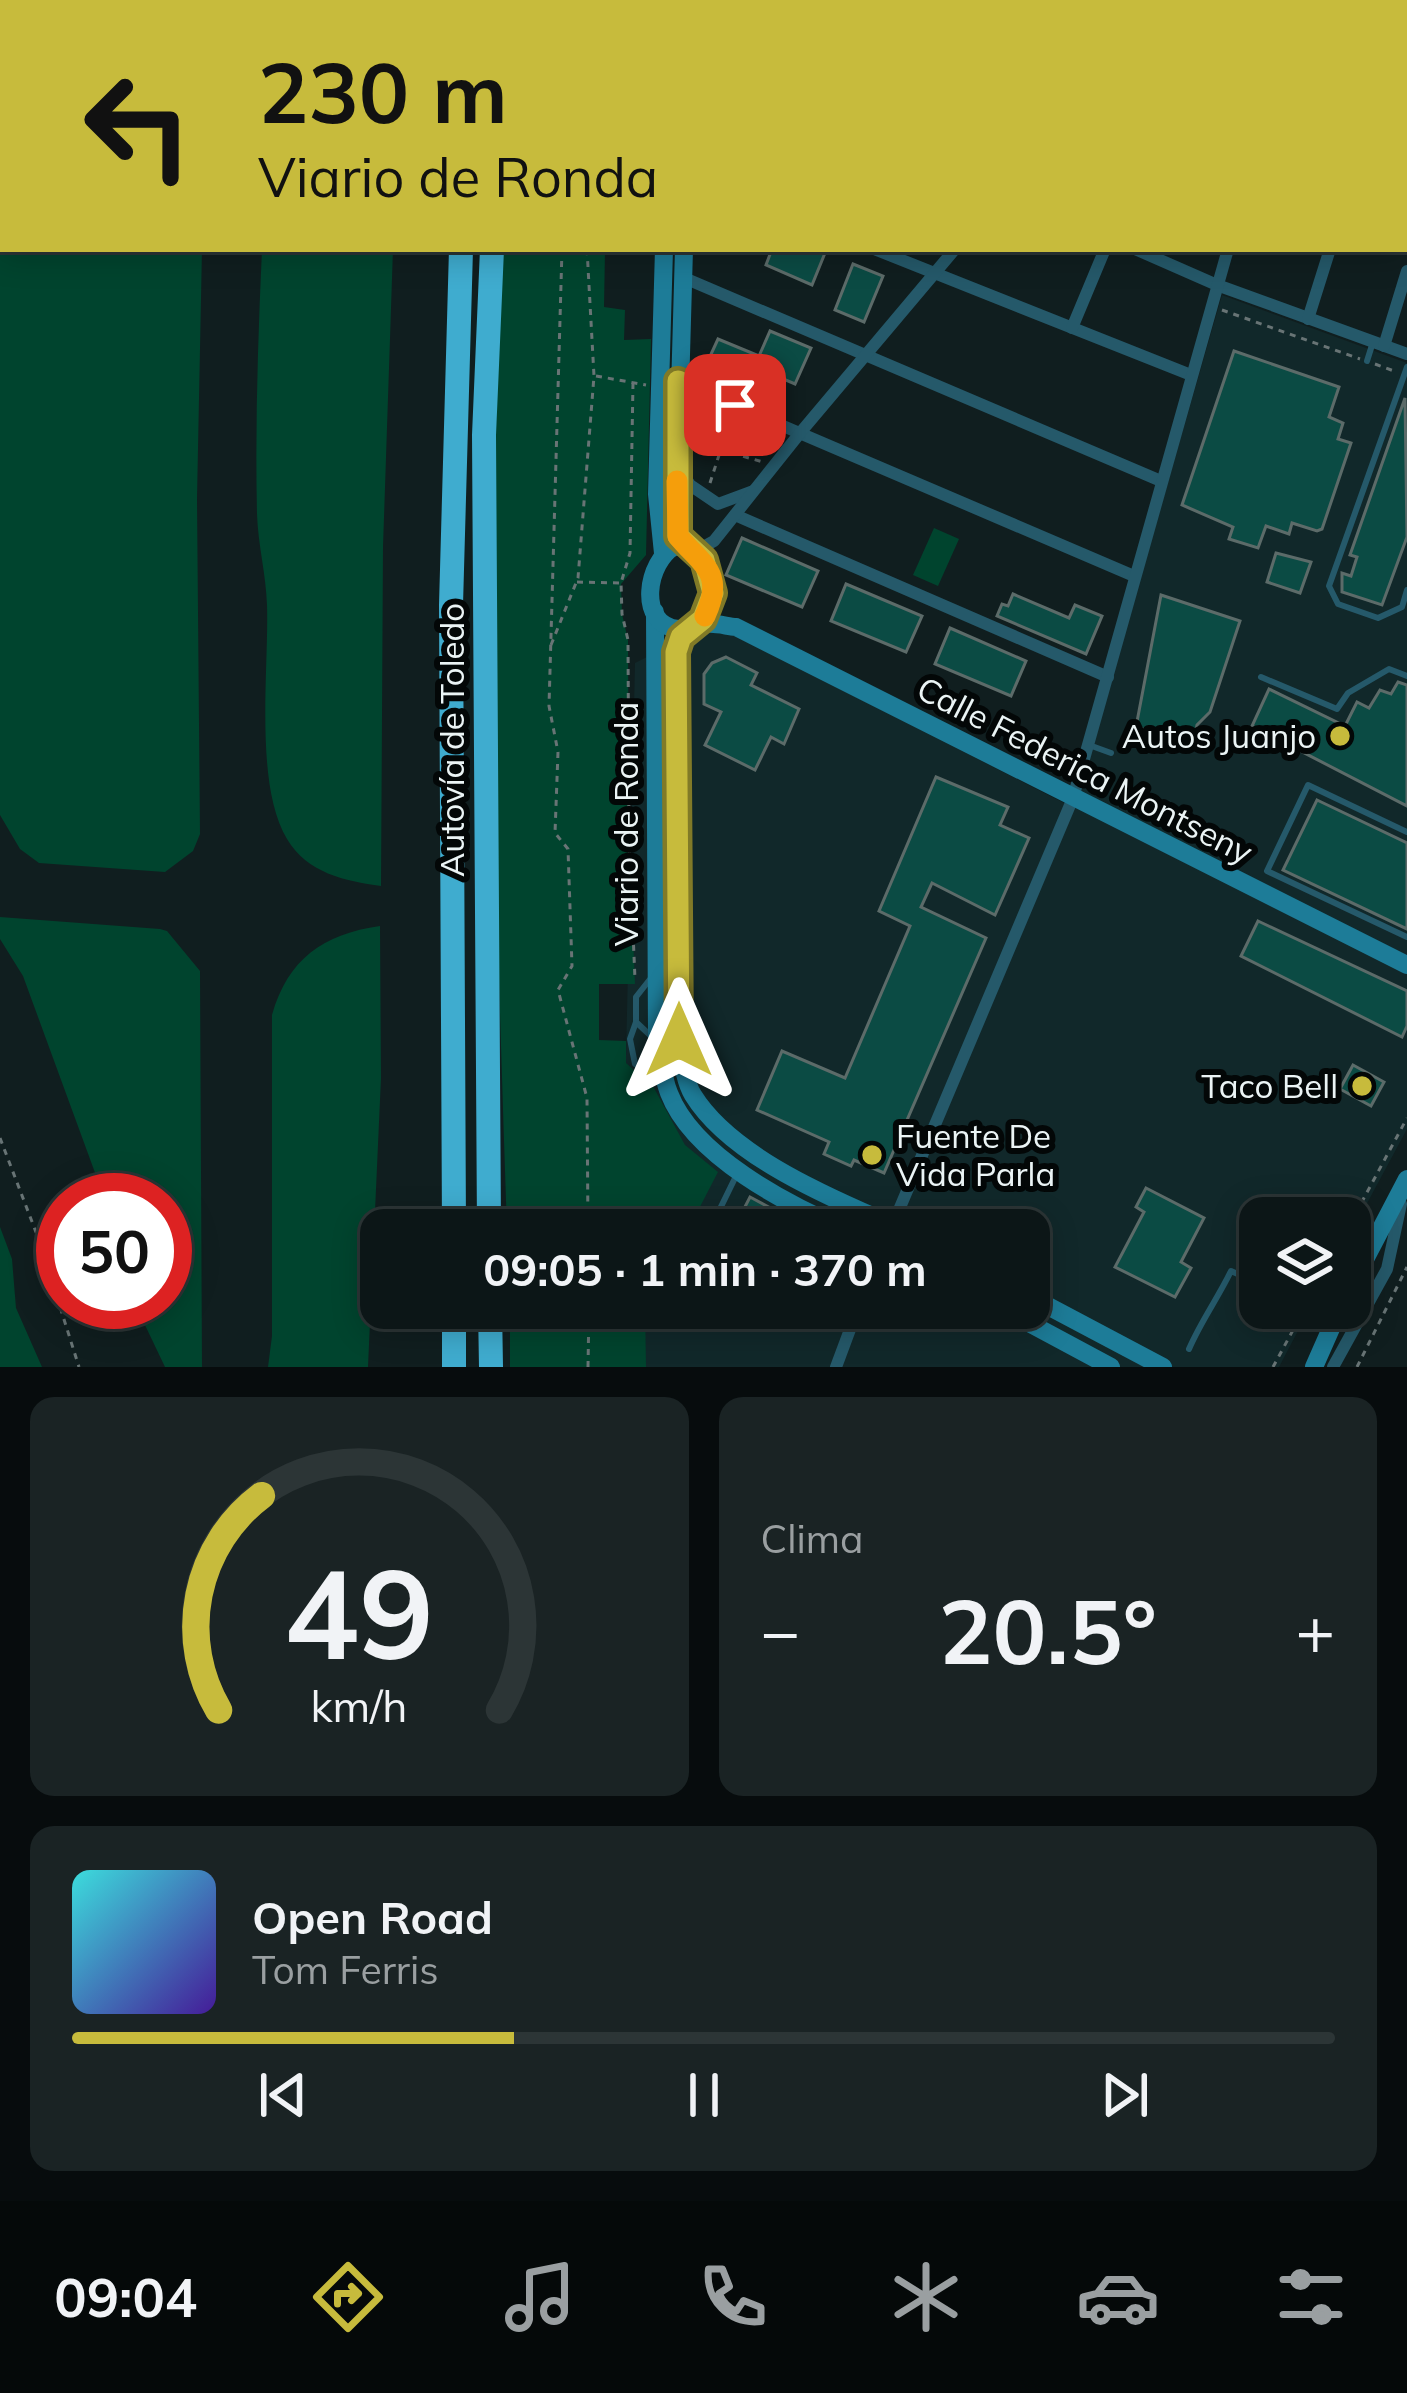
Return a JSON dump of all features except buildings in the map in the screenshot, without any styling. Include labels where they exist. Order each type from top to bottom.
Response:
[{"type":"highway","name":"Autovía de Toledo","points":[[454,1209],[451,605],[460,252]]},
{"type":"highway","name":"Autovía de Toledo","points":[[489,1209],[484,435],[492,252]]},
{"type":"highway","points":[[454,1329],[454,1367]]},
{"type":"highway","points":[[490,1329],[490,1367]]},
{"type":"main road","points":[[664,252],[669,384],[678,438],[678,536],[708,570],[713,593],[709,608],[693,627],[677,629],[662,623],[655,612],[650,582],[663,553],[657,494],[669,384],[682,277],[684,252]]},
{"type":"main road","points":[[663,553],[675,546],[692,550]]},
{"type":"main road","name":"Calle Federica Montseny","points":[[713,593],[736,627]]},
{"type":"main road","name":"Viario de Ronda","points":[[655,612],[659,1044],[669,1095],[705,1145],[739,1171],[809,1209]]},
{"type":"main road","name":"Viario de Ronda","points":[[693,627],[681,637],[676,652],[679,1040],[690,1090],[718,1129],[756,1155],[859,1209]]},
{"type":"main road","name":"Calle Federica Montseny","points":[[693,627],[736,627],[1407,965]]},
{"type":"main road","points":[[1371,1248],[1406,1181]]},
{"type":"main road","points":[[1050,1307],[1163,1367]]},
{"type":"main road","points":[[1041,1329],[1112,1367]]},
{"type":"main road","points":[[1302,1367],[1327,1329]]},
{"type":"main road","points":[[1314,1367],[1330,1329]]},
{"type":"street","points":[[881,252],[1191,375]]},
{"type":"street","points":[[708,570],[715,541],[952,252]]},
{"type":"street","points":[[1072,328],[1104,252]]},
{"type":"street","points":[[1142,252],[1217,286],[1407,354]]},
{"type":"street","points":[[894,1209],[1073,798],[1227,252]]},
{"type":"street","points":[[1308,319],[1329,252]]},
{"type":"street","points":[[1379,344],[1407,271]]},
{"type":"street","points":[[682,277],[1161,481]]},
{"type":"street","points":[[669,384],[735,405],[1134,576]]},
{"type":"street","points":[[678,466],[690,484],[718,503],[754,491]]},
{"type":"street","points":[[735,515],[1108,677]]},
{"type":"street","points":[[692,550],[715,541]]},
{"type":"street","points":[[1334,1367],[1387,1269],[1406,1181]]},
{"type":"street","points":[[836,1367],[850,1329]]},
{"type":"lane","points":[[1367,362],[1379,344]]},
{"type":"lane","points":[[1406,371],[1403,393],[1330,586],[1338,604],[1378,618],[1402,607],[1407,590]]},
{"type":"lane","points":[[1261,677],[1337,709],[1348,693],[1389,669],[1407,676]]},
{"type":"lane","points":[[1089,745],[1111,753]]},
{"type":"lane","points":[[1407,832],[1308,784],[1267,871],[1407,938]]},
{"type":"lane","points":[[657,970],[636,998],[637,1022],[630,1039],[635,1064],[667,1083]]},
{"type":"lane","points":[[637,1022],[659,1044]]},
{"type":"lane","points":[[720,1209],[739,1171]]},
{"type":"lane","points":[[1189,1349],[1231,1271],[1239,1275]]},
{"type":"path","points":[[562,252],[548,706],[558,752],[555,832],[568,849],[572,966],[558,990],[587,1098],[588,1209]]},
{"type":"path","points":[[548,652],[577,582],[594,376],[587,252]]},
{"type":"path","points":[[1211,306],[1367,362],[1406,371]]},
{"type":"path","points":[[594,376],[669,384]]},
{"type":"path","points":[[633,383],[630,553],[621,583],[628,640],[636,998]]},
{"type":"path","points":[[706,495],[735,405]]},
{"type":"path","points":[[678,438],[774,466]]},
{"type":"path","points":[[577,582],[621,583]]},
{"type":"path","points":[[1365,1197],[1407,1118]]},
{"type":"path","points":[[0,1138],[39,1240],[79,1367]]},
{"type":"path","points":[[1358,1367],[1407,1267]]},
{"type":"path","points":[[588,1367],[589,1329]]},
{"type":"path","points":[[1274,1367],[1294,1329]]},
{"type":"shaded area","points":[[1222,295],[1407,363],[1407,1129],[1370,1197],[1239,1197],[1239,1329],[1299,1329],[1279,1367],[617,1367],[619,1329],[1050,1329],[1050,1209],[622,1209],[635,663],[713,624],[1074,808]]},
{"type":"green space","points":[[0,252],[202,252],[197,499],[200,834],[193,851],[165,872],[39,863],[20,849],[0,815]]},
{"type":"green space","points":[[262,252],[393,252],[383,547],[381,886],[341,878],[305,860],[287,839],[270,788],[265,726],[267,605],[256,481]]},
{"type":"green space","points":[[503,252],[605,252],[604,307],[625,310],[624,340],[651,339],[646,555],[621,584],[628,640],[635,984],[599,984],[599,1040],[626,1041],[626,1063],[654,1088],[685,1145],[718,1172],[699,1209],[506,1209],[496,862],[494,494]]},
{"type":"green space","points":[[934,528],[959,539],[938,586],[913,575]]},
{"type":"green space","points":[[0,917],[160,929],[167,931],[200,971],[202,1367],[165,1367],[147,1329],[192,1329],[192,1173],[95,1173],[23,976],[0,939]]},
{"type":"green space","points":[[380,926],[381,1078],[375,1209],[360,1209],[360,1329],[370,1329],[368,1367],[268,1367],[272,1336],[272,1015],[298,964],[325,943]]},
{"type":"green space","points":[[0,1227],[12,1259],[16,1308],[42,1367],[0,1367]]},
{"type":"green space","points":[[510,1329],[645,1329],[646,1367],[510,1367]]},
{"type":"slow traffic","points":[[677,481],[678,536],[704,560],[713,593],[705,616]]},
{"type":"place","name":"Autos Juanjo","points":[[1340,736]]},
{"type":"place","name":"Taco Bell","points":[[1362,1086]]},
{"type":"place","name":"Fuente De Vida Parla","points":[[872,1155]]},
{"type":"route","points":[[679,1040],[676,652],[681,637],[703,619],[713,593],[704,560],[678,536],[678,381],[735,405]]}]
